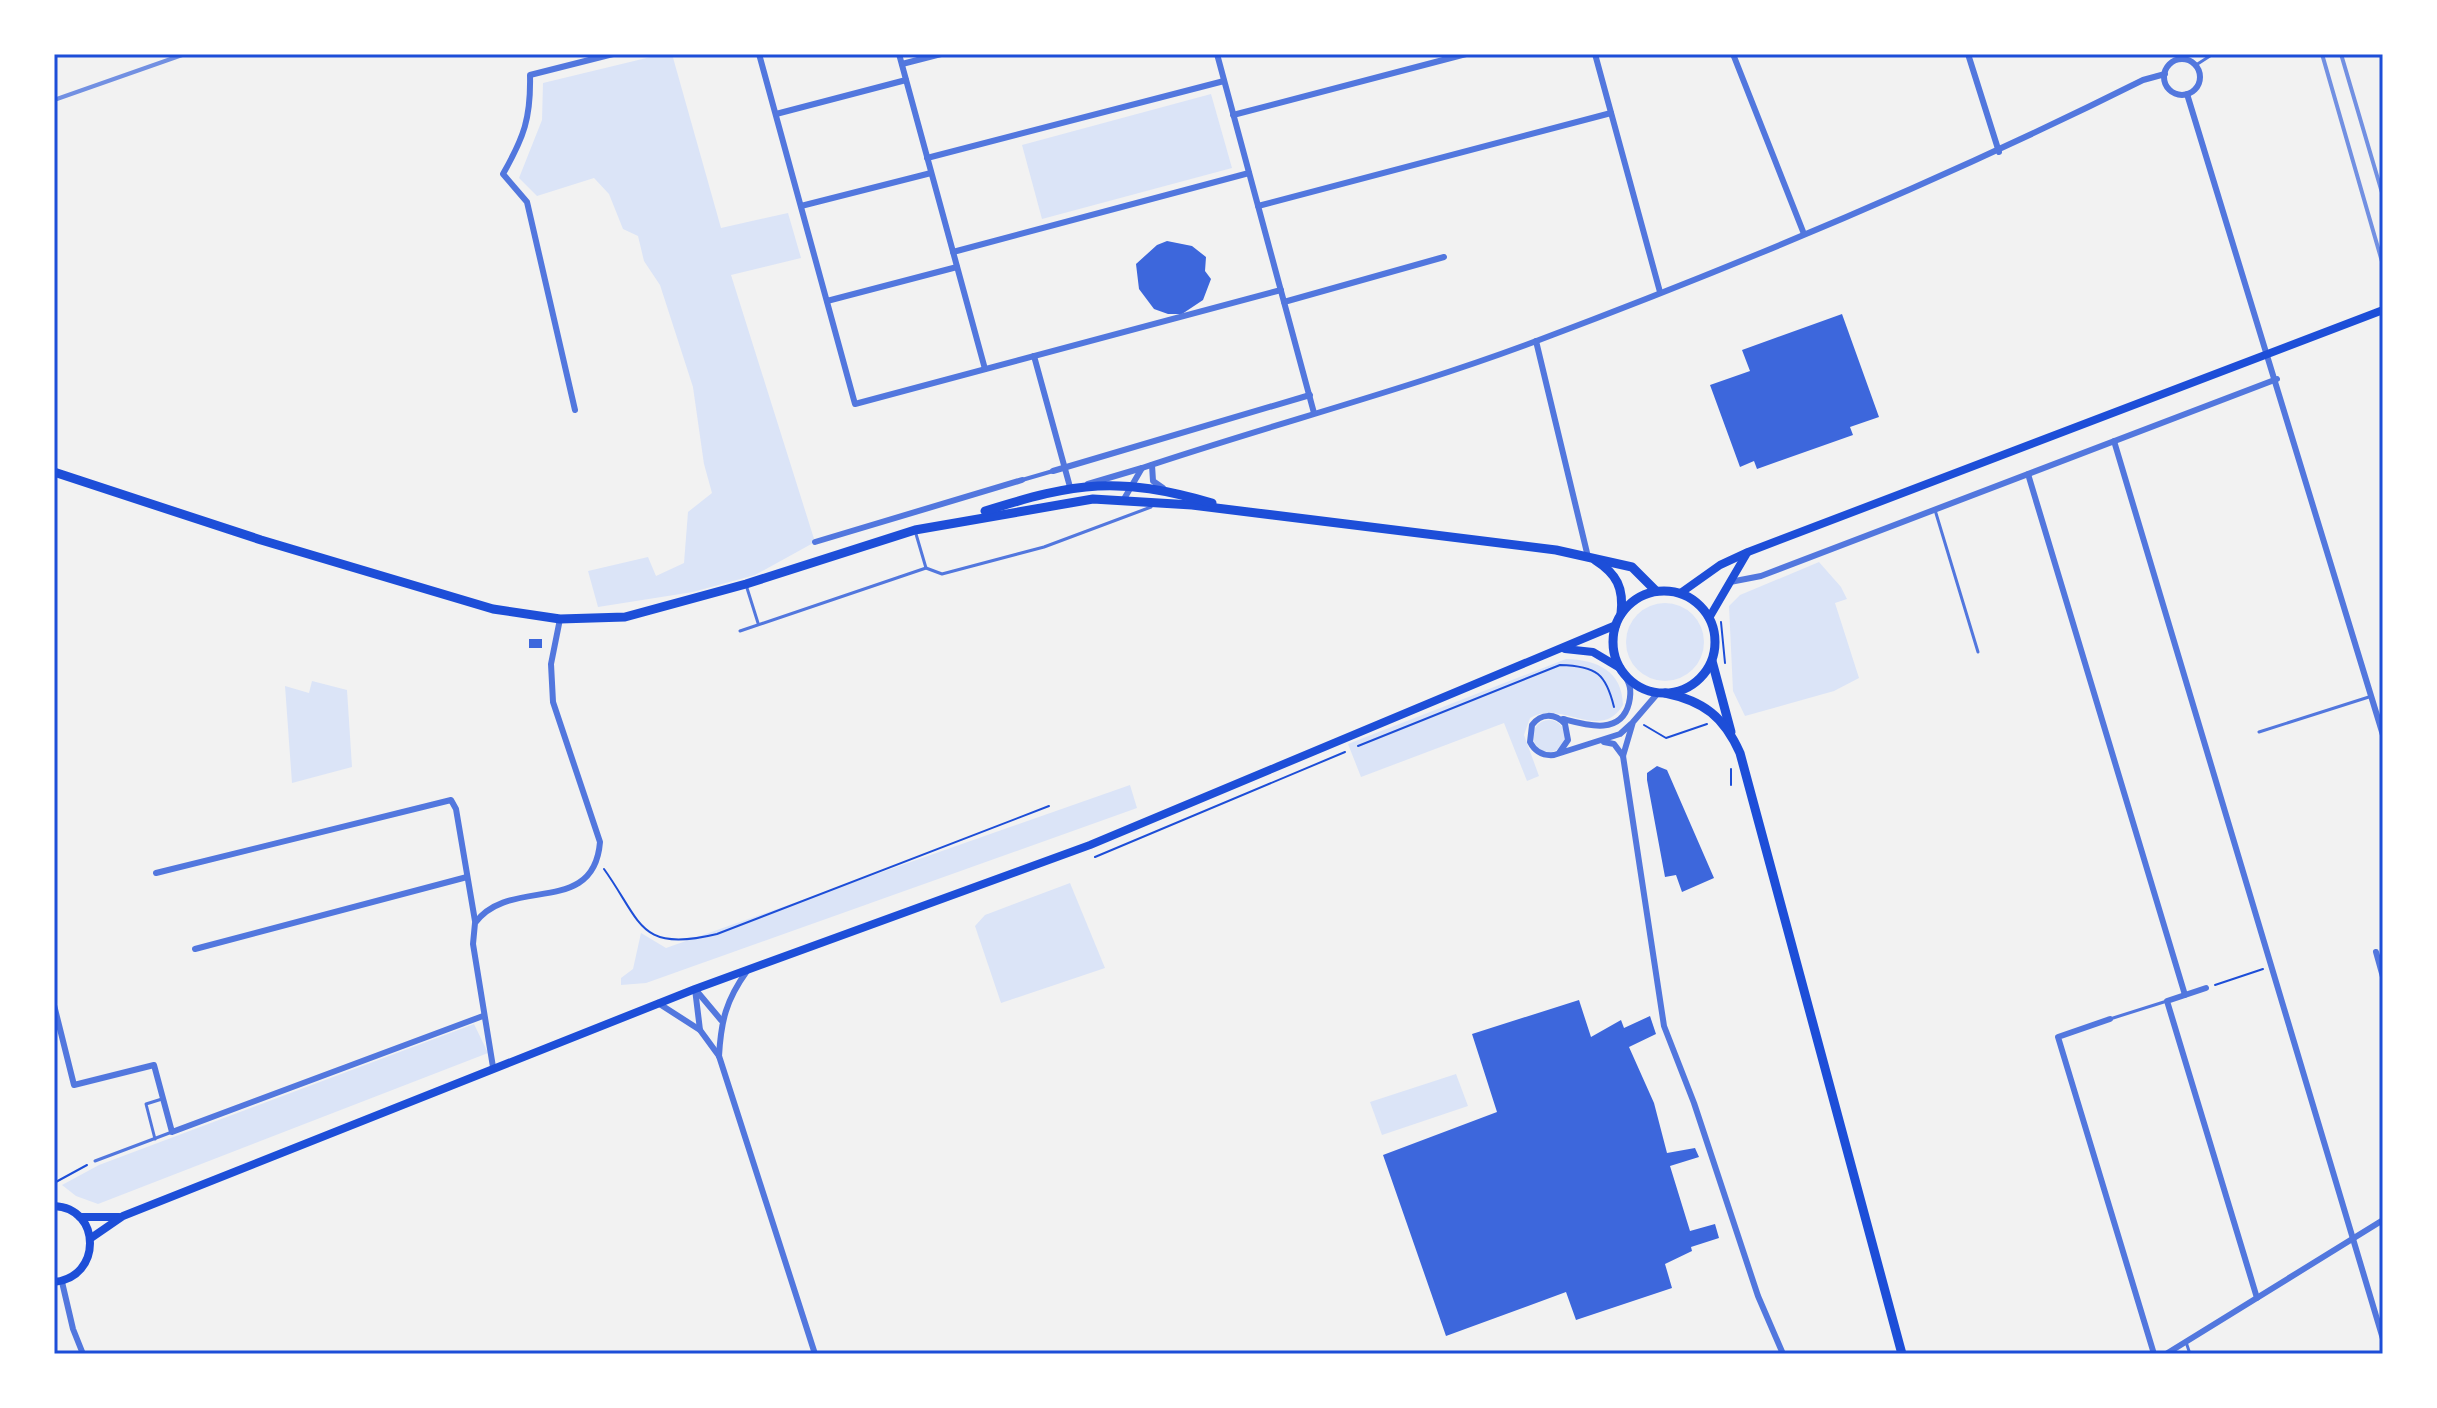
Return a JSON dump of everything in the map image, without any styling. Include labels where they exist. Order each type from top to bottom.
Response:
[{"type":"main road","points":[[1621,670],[1613,647],[1616,625],[1631,603],[1656,591],[1682,592],[1720,565],[1748,552],[2383,310]]},
{"type":"main road","points":[[54,472],[261,540],[478,605],[560,619],[625,617],[943,524],[1063,502],[1124,499],[1243,511],[1588,557],[1632,567],[1656,591]]},
{"type":"main road","points":[[943,524],[1087,484],[1129,485],[1173,491],[1243,511]]},
{"type":"main road","points":[[1709,618],[1748,552]]},
{"type":"main road","points":[[1588,557],[1616,578],[1623,594],[1621,614]]},
{"type":"main road","points":[[1682,592],[1709,618],[1715,639],[1712,661],[1728,708],[1732,735],[1740,753],[1794,949],[1902,1354]]},
{"type":"main road","points":[[91,1238],[120,1217],[493,1067],[695,989],[1090,845],[1616,625]]},
{"type":"main road","points":[[1564,649],[1593,652],[1621,670],[1633,683],[1693,699],[1710,709],[1732,735]]},
{"type":"main road","points":[[1662,693],[1694,684],[1712,661]]},
{"type":"main road","points":[[58,1206],[80,1217],[120,1217]]},
{"type":"main road","points":[[58,1282],[82,1270],[88,1260],[91,1238],[80,1217]]},
{"type":"street","points":[[575,410],[527,202],[503,174],[526,134],[531,107],[530,75],[613,54]]},
{"type":"street","points":[[759,54],[855,404],[1281,290]]},
{"type":"street","points":[[899,54],[985,369]]},
{"type":"street","points":[[902,64],[941,54]]},
{"type":"street","points":[[1217,54],[1314,413]]},
{"type":"street","points":[[1233,115],[1466,54]]},
{"type":"street","points":[[1595,54],[1660,292]]},
{"type":"street","points":[[1733,54],[1804,234]]},
{"type":"street","points":[[1968,54],[1999,152]]},
{"type":"street","points":[[2180,59],[2196,65],[2200,82],[2187,94],[2171,90],[2165,74],[2170,64],[2180,59]]},
{"type":"street","points":[[1087,484],[1536,341],[1999,152],[2143,80],[2165,74]]},
{"type":"street","points":[[776,114],[906,80]]},
{"type":"street","points":[[927,158],[1224,81]]},
{"type":"street","points":[[2187,94],[2277,379],[2383,735]]},
{"type":"street","points":[[1258,206],[1611,113]]},
{"type":"street","points":[[801,206],[931,173]]},
{"type":"street","points":[[953,252],[1249,173]]},
{"type":"street","points":[[1284,302],[1444,257]]},
{"type":"street","points":[[827,301],[957,267]]},
{"type":"street","points":[[1536,341],[1588,557]]},
{"type":"street","points":[[1034,356],[1070,487]]},
{"type":"street","points":[[1729,582],[1761,576],[2277,379]]},
{"type":"street","points":[[815,542],[1310,395]]},
{"type":"street","points":[[2114,441],[2383,1339]]},
{"type":"street","points":[[1152,465],[1153,481],[1173,491]]},
{"type":"street","points":[[1124,499],[1129,485],[1142,468]]},
{"type":"street","points":[[2028,474],[2185,995]]},
{"type":"street","points":[[910,514],[915,530]]},
{"type":"street","points":[[475,923],[489,911],[517,899],[575,886],[587,879],[598,861],[600,842],[553,702],[551,664],[560,619]]},
{"type":"street","points":[[1621,670],[1631,693],[1625,714],[1613,724],[1598,727],[1546,716],[1535,721],[1529,737],[1533,748],[1542,754],[1559,753],[1620,734],[1662,693]]},
{"type":"street","points":[[1557,718],[1565,724],[1569,735],[1559,753]]},
{"type":"street","points":[[1634,721],[1623,756],[1664,1026],[1694,1103],[1758,1296],[1783,1354]]},
{"type":"street","points":[[1601,741],[1614,744],[1623,756]]},
{"type":"street","points":[[156,873],[451,800],[456,809],[475,923],[473,944],[493,1067]]},
{"type":"street","points":[[195,949],[467,877]]},
{"type":"street","points":[[2376,952],[2383,977]]},
{"type":"street","points":[[719,1056],[721,1020],[729,996],[747,970]]},
{"type":"street","points":[[2206,988],[2167,1001],[2257,1298]]},
{"type":"street","points":[[695,989],[721,1020]]},
{"type":"street","points":[[695,989],[700,1030]]},
{"type":"street","points":[[658,1003],[700,1030],[719,1056],[815,1354]]},
{"type":"street","points":[[54,1005],[74,1085],[154,1065],[172,1132],[483,1016]]},
{"type":"street","points":[[2110,1019],[2058,1037],[2154,1354]]},
{"type":"street","points":[[54,1197],[58,1206]]},
{"type":"street","points":[[2166,1354],[2383,1220]]},
{"type":"street","points":[[58,1282],[83,1354]]},
{"type":"lane","points":[[2196,65],[2213,54]]},
{"type":"lane","points":[[740,631],[926,568],[942,574],[1044,547],[1162,503]]},
{"type":"lane","points":[[1935,510],[1978,652]]},
{"type":"lane","points":[[915,530],[926,568]]},
{"type":"lane","points":[[746,584],[759,624]]},
{"type":"lane","points":[[2259,732],[2372,696]]},
{"type":"lane","points":[[2110,1019],[2167,1001]]},
{"type":"lane","points":[[155,1139],[146,1104],[163,1099]]},
{"type":"lane","points":[[95,1161],[172,1132]]},
{"type":"lane","points":[[2186,1341],[2190,1354]]},
{"type":"path","points":[[1721,616],[1726,653],[1724,673]]},
{"type":"path","points":[[1095,857],[1560,665],[1580,665],[1600,674],[1612,691],[1613,706],[1625,714]]},
{"type":"path","points":[[1634,721],[1666,738],[1709,723]]},
{"type":"path","points":[[1731,766],[1731,785]]},
{"type":"path","points":[[598,861],[637,923],[651,935],[694,940],[1049,806]]},
{"type":"path","points":[[2206,988],[2271,966]]},
{"type":"path","points":[[54,1183],[95,1161]]},
{"type":"shaded area","points":[[672,54],[721,228],[788,213],[801,258],[731,275],[815,542],[755,575],[693,592],[598,607],[588,571],[648,557],[656,576],[684,563],[688,512],[712,493],[704,464],[693,387],[660,285],[644,261],[638,236],[623,229],[609,194],[594,178],[537,196],[519,178],[542,120],[543,83]]},
{"type":"shaded area","points":[[1211,94],[1232,168],[1042,219],[1022,145]]},
{"type":"shaded area","points":[[1819,562],[1841,587],[1847,599],[1835,603],[1859,678],[1834,691],[1745,716],[1733,691],[1729,606],[1740,595]]},
{"type":"shaded area","points":[[1665,603],[1680,606],[1697,620],[1704,642],[1701,657],[1687,674],[1665,681],[1650,678],[1633,664],[1626,642],[1629,627],[1643,610]]},
{"type":"shaded area","points":[[1566,659],[1588,662],[1606,670],[1618,684],[1623,705],[1614,716],[1603,720],[1592,721],[1555,713],[1530,718],[1524,735],[1539,776],[1527,781],[1504,723],[1361,777],[1348,744]]},
{"type":"shaded area","points":[[312,681],[347,690],[352,767],[292,783],[285,686],[309,693]]},
{"type":"shaded area","points":[[1549,720],[1560,725],[1565,736],[1560,747],[1549,752],[1538,747],[1533,736],[1538,725]]},
{"type":"shaded area","points":[[1130,785],[1137,808],[646,983],[621,985],[621,978],[633,969],[641,933],[666,948]]},
{"type":"shaded area","points":[[1070,883],[1105,968],[1001,1003],[975,926],[985,915]]},
{"type":"shaded area","points":[[474,1024],[488,1053],[98,1204],[76,1196],[62,1185],[99,1165]]},
{"type":"shaded area","points":[[1456,1074],[1468,1106],[1382,1135],[1370,1102]]},
{"type":"building","points":[[1167,241],[1192,246],[1206,257],[1205,271],[1211,279],[1203,300],[1182,314],[1168,314],[1154,309],[1139,289],[1136,264],[1157,245]]},
{"type":"building","points":[[1842,314],[1879,417],[1850,427],[1853,435],[1757,469],[1754,461],[1740,467],[1710,385],[1750,371],[1742,350]]},
{"type":"building","points":[[529,639],[542,639],[542,648],[529,648]]},
{"type":"building","points":[[1657,766],[1667,770],[1714,878],[1682,892],[1676,875],[1665,877],[1647,780],[1647,773]]},
{"type":"building","points":[[1579,1000],[1591,1037],[1621,1020],[1624,1028],[1650,1016],[1656,1034],[1629,1047],[1654,1103],[1667,1153],[1695,1148],[1699,1157],[1670,1166],[1690,1231],[1715,1224],[1719,1238],[1691,1247],[1692,1251],[1665,1264],[1672,1288],[1576,1320],[1566,1292],[1446,1336],[1383,1155],[1497,1112],[1472,1034]]},
{"type":"railway","points":[[54,100],[185,54]]},
{"type":"railway","points":[[2322,54],[2383,265]]},
{"type":"railway","points":[[2341,54],[2383,196]]}]
